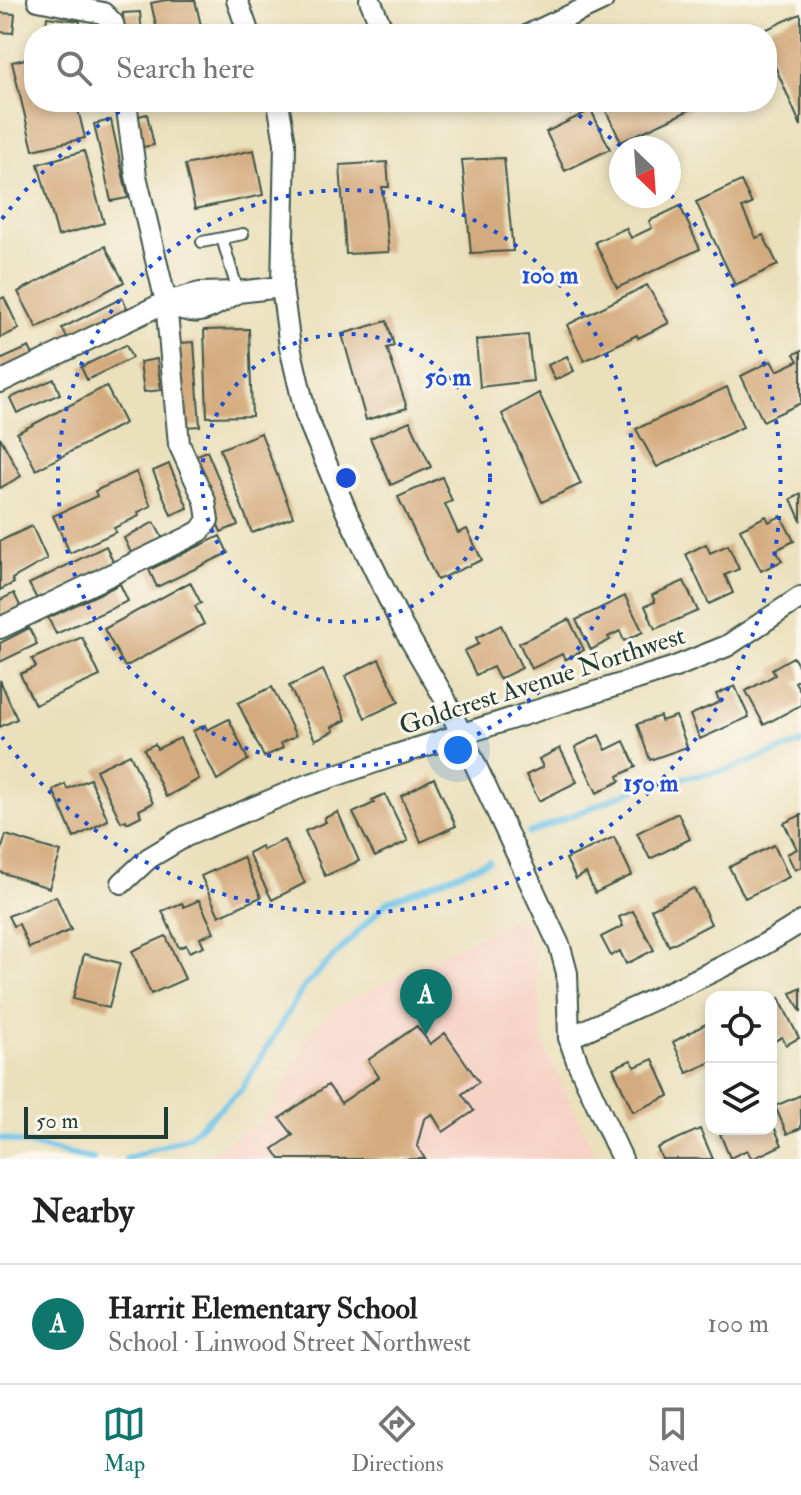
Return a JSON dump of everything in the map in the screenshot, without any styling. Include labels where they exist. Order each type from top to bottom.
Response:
[{"type":"street","points":[[38,0],[103,13],[113,24]]},
{"type":"street","points":[[237,0],[245,24]]},
{"type":"street","points":[[370,0],[380,24]]},
{"type":"street","points":[[551,24],[603,0]]},
{"type":"street","points":[[0,628],[189,537],[200,531],[208,520],[205,501],[179,444],[166,302],[136,176],[127,112]]},
{"type":"street","points":[[283,112],[285,143],[282,287],[296,379],[306,415],[329,473],[401,624],[444,697],[560,947],[567,973],[569,1038],[622,1159]]},
{"type":"street","points":[[0,382],[166,302],[200,293],[282,287]]},
{"type":"street","name":"Goldcrest Avenue Northwest","points":[[122,883],[149,858],[186,836],[255,806],[354,768],[675,667],[727,646],[801,597]]},
{"type":"street","points":[[569,1038],[728,963],[801,922]]},
{"type":"lane","points":[[202,242],[243,234]]},
{"type":"lane","points":[[222,238],[238,292]]},
{"type":"shaded area","points":[[519,916],[536,957],[542,1041],[597,1159],[202,1159],[261,1120],[276,1105],[313,1028],[338,1006]]},
{"type":"building","points":[[195,0],[201,24],[156,24],[151,3]]},
{"type":"building","points":[[140,12],[141,24],[124,24],[123,13]]},
{"type":"building","points":[[0,13],[15,14],[13,33],[0,32]]},
{"type":"building","points":[[801,16],[801,126],[777,71],[777,24]]},
{"type":"building","points":[[47,17],[80,21],[80,24],[46,24]]},
{"type":"building","points":[[24,59],[24,112],[78,112],[85,138],[33,150],[12,62]]},
{"type":"building","points":[[592,112],[609,149],[565,171],[546,132]]},
{"type":"building","points":[[606,112],[686,112],[634,136],[618,136]]},
{"type":"building","points":[[147,114],[154,145],[138,148],[131,118]]},
{"type":"building","points":[[111,120],[128,198],[111,201],[94,124]]},
{"type":"building","points":[[254,150],[263,195],[195,209],[185,165]]},
{"type":"building","points":[[84,151],[104,223],[58,236],[38,164]]},
{"type":"building","points":[[504,158],[513,251],[471,253],[462,160]]},
{"type":"building","points":[[387,162],[389,187],[382,187],[389,252],[346,254],[340,165]]},
{"type":"building","points":[[741,181],[752,204],[742,208],[756,238],[763,235],[778,265],[735,285],[696,202]]},
{"type":"building","points":[[681,208],[700,249],[617,288],[595,242],[626,228],[631,238],[652,228],[649,221]]},
{"type":"building","points":[[105,246],[124,282],[37,328],[18,292]]},
{"type":"building","points":[[647,285],[669,323],[584,361],[567,325]]},
{"type":"building","points":[[4,297],[19,329],[0,338],[0,299]]},
{"type":"building","points":[[122,298],[131,315],[71,346],[62,328]]},
{"type":"building","points":[[387,321],[394,346],[387,348],[407,408],[366,420],[342,334]]},
{"type":"building","points":[[249,329],[252,416],[207,417],[204,330]]},
{"type":"building","points":[[528,335],[533,381],[480,387],[476,340]]},
{"type":"building","points":[[194,342],[200,426],[185,427],[179,343]]},
{"type":"building","points":[[126,345],[132,358],[87,380],[81,367]]},
{"type":"building","points":[[29,347],[37,363],[0,380],[0,360]]},
{"type":"building","points":[[801,351],[801,403],[763,421],[741,376],[771,361],[777,371],[798,361],[794,354]]},
{"type":"building","points":[[567,356],[574,371],[555,380],[548,365]]},
{"type":"building","points":[[157,359],[161,390],[144,392],[140,362]]},
{"type":"building","points":[[54,379],[60,394],[17,413],[10,398]]},
{"type":"building","points":[[106,386],[125,423],[36,470],[17,433]]},
{"type":"building","points":[[727,387],[743,427],[657,467],[636,429]]},
{"type":"building","points":[[539,393],[581,484],[542,502],[502,414]]},
{"type":"building","points":[[410,421],[431,467],[391,485],[370,438]]},
{"type":"building","points":[[261,433],[293,517],[252,533],[220,449]]},
{"type":"building","points":[[0,437],[21,476],[0,488]]},
{"type":"building","points":[[207,451],[238,525],[221,532],[190,458]]},
{"type":"building","points":[[169,464],[188,508],[171,515],[153,471]]},
{"type":"building","points":[[136,472],[151,506],[138,512],[139,516],[114,528],[116,532],[70,553],[53,516],[97,496],[95,491]]},
{"type":"building","points":[[442,477],[452,501],[445,504],[458,533],[467,529],[482,560],[437,580],[398,497]]},
{"type":"building","points":[[801,494],[801,521],[791,499]]},
{"type":"building","points":[[766,516],[769,522],[781,516],[794,541],[776,550],[782,561],[761,571],[740,529]]},
{"type":"building","points":[[154,522],[163,539],[132,555],[124,538]]},
{"type":"building","points":[[32,526],[47,559],[12,579],[14,583],[0,590],[0,541]]},
{"type":"building","points":[[220,536],[228,553],[157,587],[149,570]]},
{"type":"building","points":[[706,544],[710,553],[728,545],[739,569],[725,575],[733,593],[709,604],[686,554]]},
{"type":"building","points":[[106,546],[114,564],[38,601],[29,584]]},
{"type":"building","points":[[684,581],[698,611],[655,629],[645,606],[655,602],[652,595]]},
{"type":"building","points":[[190,582],[201,603],[195,606],[204,624],[125,667],[104,629]]},
{"type":"building","points":[[120,584],[128,601],[56,634],[48,618]]},
{"type":"building","points":[[14,593],[21,608],[0,618],[0,600]]},
{"type":"building","points":[[625,596],[643,632],[624,641],[620,631],[591,650],[576,620]]},
{"type":"building","points":[[569,619],[584,650],[565,660],[562,654],[531,669],[519,643]]},
{"type":"building","points":[[501,625],[522,668],[499,679],[493,667],[476,675],[464,651],[479,644],[476,638]]},
{"type":"building","points":[[29,628],[37,644],[0,662],[0,643]]},
{"type":"building","points":[[82,637],[100,676],[35,705],[20,674],[36,667],[32,659]]},
{"type":"building","points":[[793,657],[801,670],[801,679],[795,682],[801,692],[801,705],[764,725],[746,691],[775,675],[772,669]]},
{"type":"building","points":[[379,659],[399,702],[365,718],[345,676]]},
{"type":"building","points":[[323,670],[346,720],[332,727],[334,731],[315,740],[289,686]]},
{"type":"building","points":[[0,680],[17,719],[0,727]]},
{"type":"building","points":[[735,686],[749,717],[700,739],[690,715],[720,702],[716,694]]},
{"type":"building","points":[[272,687],[296,736],[281,743],[283,748],[264,757],[238,703]]},
{"type":"building","points":[[660,716],[661,721],[676,716],[687,747],[650,760],[637,724]]},
{"type":"building","points":[[229,719],[248,760],[217,780],[193,731],[205,725],[207,730]]},
{"type":"building","points":[[599,735],[606,750],[624,741],[636,767],[618,776],[620,781],[597,793],[575,747]]},
{"type":"building","points":[[180,738],[199,779],[166,797],[144,749],[155,744],[157,749]]},
{"type":"building","points":[[560,748],[577,782],[539,801],[526,775],[543,767],[539,759]]},
{"type":"building","points":[[130,754],[153,803],[139,810],[141,816],[127,823],[126,820],[121,822],[96,770]]},
{"type":"building","points":[[434,778],[456,826],[421,842],[401,796]]},
{"type":"building","points":[[90,779],[108,820],[74,838],[53,790],[65,784],[67,789]]},
{"type":"building","points":[[385,794],[408,841],[375,857],[353,813]]},
{"type":"building","points":[[338,812],[359,861],[325,876],[305,831],[326,822],[324,818]]},
{"type":"building","points":[[678,813],[690,839],[650,859],[637,833]]},
{"type":"building","points":[[801,815],[801,867],[795,870],[787,854],[797,849],[784,823]]},
{"type":"building","points":[[6,835],[61,852],[49,888],[0,872],[0,854]]},
{"type":"building","points":[[614,837],[632,875],[595,893],[586,873],[576,879],[566,859]]},
{"type":"building","points":[[284,840],[305,883],[272,900],[248,853]]},
{"type":"building","points":[[774,845],[789,877],[745,898],[729,867]]},
{"type":"building","points":[[243,857],[261,897],[219,916],[201,876]]},
{"type":"building","points":[[694,888],[711,924],[669,946],[651,909]]},
{"type":"building","points":[[56,896],[71,930],[29,948],[19,924],[13,926],[8,916]]},
{"type":"building","points":[[199,900],[214,932],[200,938],[204,946],[189,952],[186,945],[179,948],[162,911],[182,903],[184,907]]},
{"type":"building","points":[[633,911],[654,950],[626,964],[620,951],[611,956],[601,937],[623,926],[619,917]]},
{"type":"building","points":[[166,936],[185,979],[151,994],[132,951]]},
{"type":"building","points":[[84,954],[120,963],[109,1008],[73,999]]},
{"type":"building","points":[[801,988],[801,1012],[791,993]]},
{"type":"building","points":[[777,999],[799,1038],[786,1045],[782,1037],[777,1040]]},
{"type":"building","points":[[705,1024],[705,1065],[687,1073],[673,1042]]},
{"type":"building","points":[[417,1026],[430,1044],[445,1033],[479,1082],[462,1094],[474,1111],[443,1132],[432,1114],[424,1119],[417,1146],[425,1159],[280,1159],[273,1149],[293,1135],[280,1118],[328,1085],[341,1103],[379,1077],[368,1060]]},
{"type":"building","points":[[653,1059],[669,1096],[633,1112],[613,1068],[631,1060],[635,1067]]},
{"type":"building","points":[[801,1095],[801,1128],[787,1134],[777,1105]]},
{"type":"building","points":[[700,1129],[713,1159],[662,1159],[657,1148]]},
{"type":"building","points":[[777,1134],[782,1145],[752,1159],[747,1150],[730,1158],[720,1135]]},
{"type":"waterway","points":[[529,833],[651,783],[727,770],[801,743]]},
{"type":"waterway","points":[[126,1159],[188,1137],[241,1090],[304,987],[387,902],[489,861]]},
{"type":"waterway","points":[[0,1138],[93,1159]]},
{"type":"place","name":"Harrit Elementary School","points":[[426,1035]]}]
